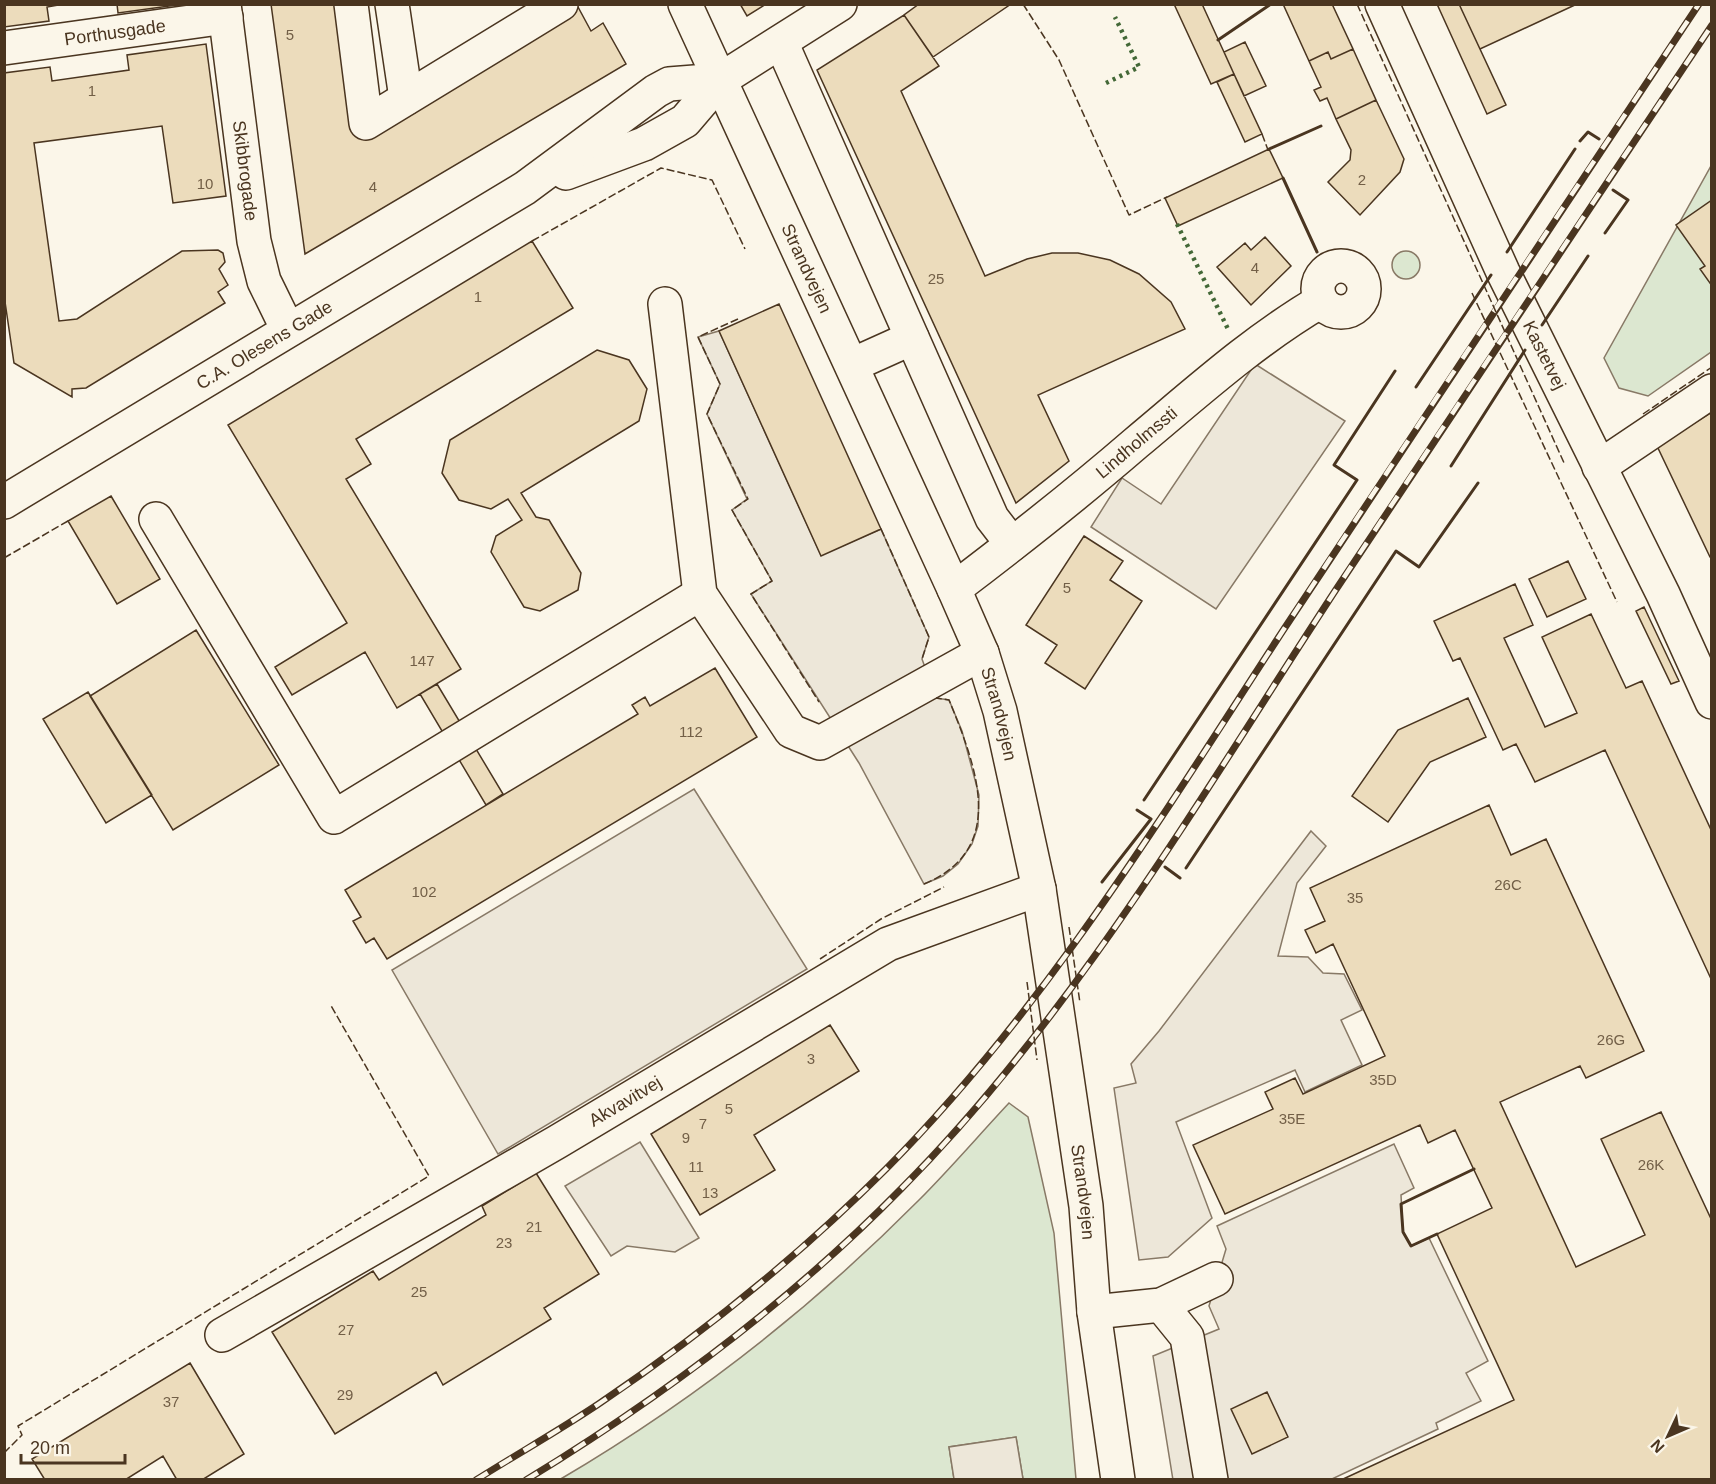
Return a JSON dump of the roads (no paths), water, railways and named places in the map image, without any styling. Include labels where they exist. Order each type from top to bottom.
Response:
[{"type":"street","points":[[351,4],[366,123],[561,4]]},
{"type":"street","points":[[392,4],[406,99]]},
{"type":"street","name":"Strandvejen","points":[[685,4],[954,589],[982,653],[1000,711],[1039,889],[1086,1206],[1094,1311],[1118,1479]]},
{"type":"street","points":[[720,80],[840,4]]},
{"type":"street","name":"Kastetvej","points":[[1382,4],[1503,272],[1663,594],[1712,702]]},
{"type":"street","name":"Porthusgade","points":[[4,48],[225,11]]},
{"type":"street","name":"Skibbrogade","points":[[225,11],[254,241],[264,281],[288,330]]},
{"type":"street","points":[[781,42],[992,518],[1012,544]]},
{"type":"street","name":"C.A. Olesens Gade","points":[[8,492],[288,330],[525,188],[669,84],[720,80]]},
{"type":"street","name":"Lindholmssti","points":[[954,589],[1085,487],[1230,364],[1281,324],[1321,301]]},
{"type":"street","points":[[664,304],[700,594],[791,731],[820,743],[982,653]]},
{"type":"street","points":[[852,365],[912,338]]},
{"type":"street","points":[[1599,467],[1712,391]]},
{"type":"street","points":[[156,519],[334,817],[700,594]]},
{"type":"street","name":"Akvavitvej","points":[[222,1335],[546,1148],[888,944],[1039,889]]},
{"type":"street","points":[[1094,1311],[1161,1305],[1216,1279]]},
{"type":"street","points":[[1161,1305],[1187,1336],[1211,1479]]},
{"type":"railway","points":[[476,1480],[585,1413],[638,1377],[749,1293],[819,1233],[886,1169],[944,1108],[998,1043],[1050,977],[1146,840],[1387,472],[1699,4]]},
{"type":"railway","points":[[526,1480],[675,1382],[814,1271],[901,1189],[964,1121],[1024,1050],[1134,900],[1337,588],[1712,25]]}]
